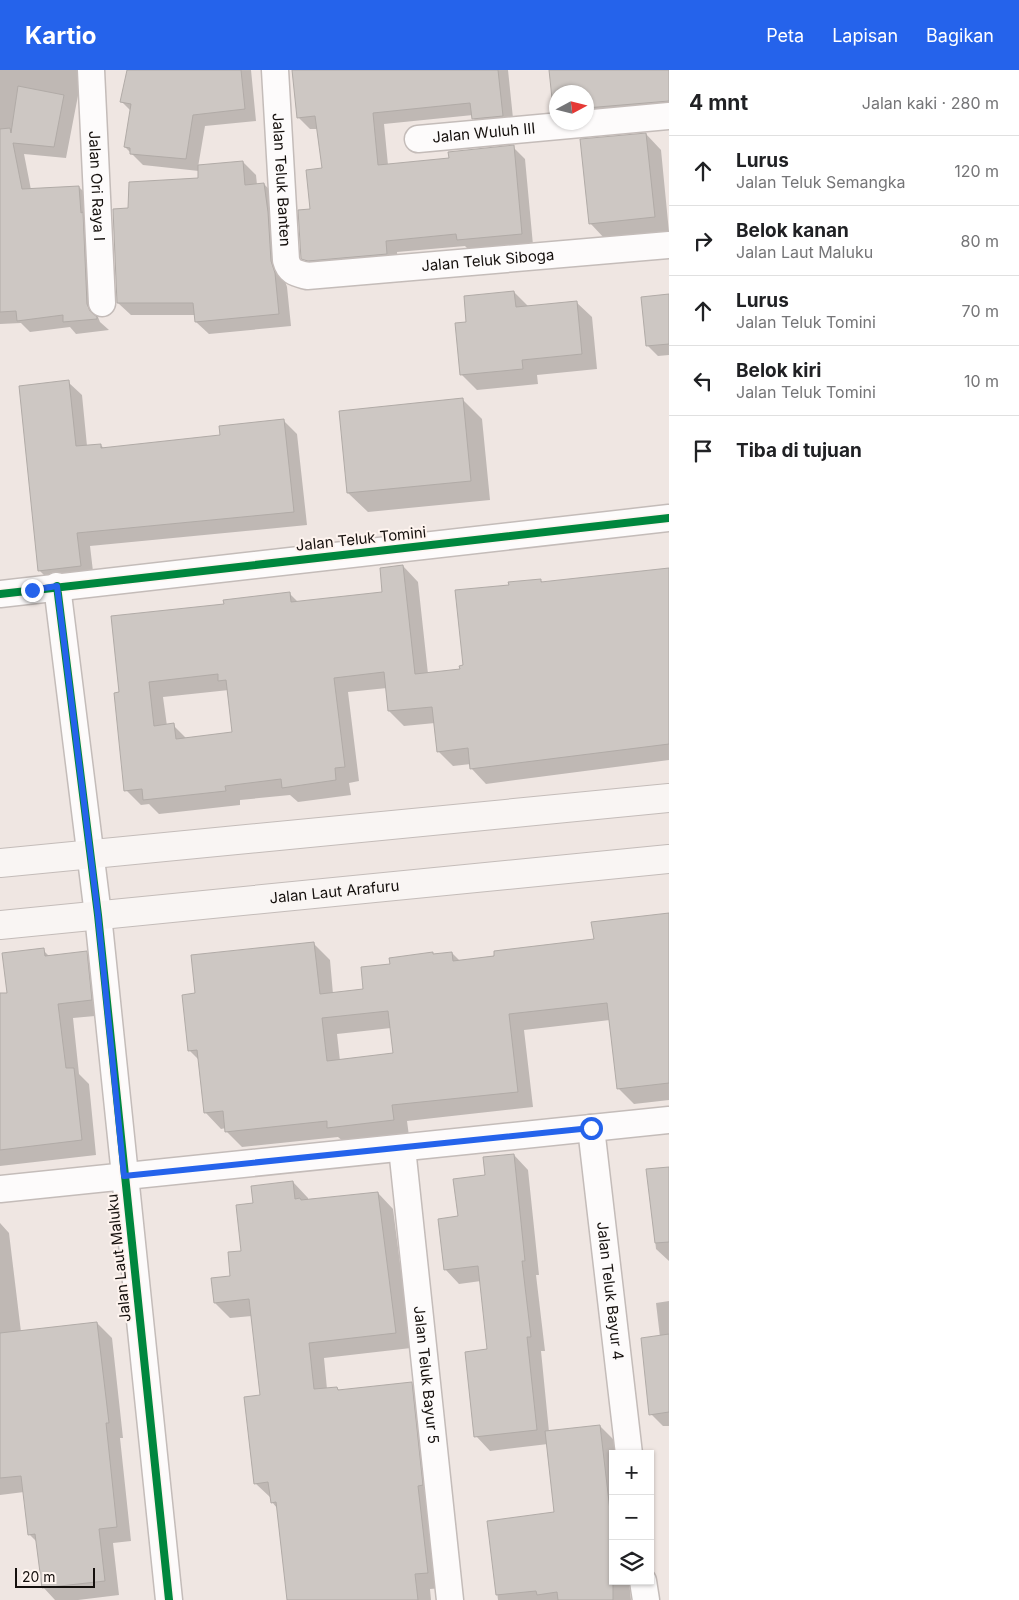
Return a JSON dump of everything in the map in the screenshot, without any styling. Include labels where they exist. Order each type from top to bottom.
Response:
[{"type":"street","name":"Jalan Ori Raya I","points":[[91,70],[102,303]]},
{"type":"street","name":"Jalan Teluk Banten","points":[[275,70],[286,260],[292,272],[308,276]]},
{"type":"street","name":"Jalan Wuluh III","points":[[418,139],[669,116]]},
{"type":"street","name":"Jalan Teluk Siboga","points":[[308,276],[669,245]]},
{"type":"street","name":"Jalan Teluk Tomini","points":[[0,594],[57,586],[669,518]]},
{"type":"street","points":[[57,586],[90,854]]},
{"type":"street","points":[[0,863],[669,798]]},
{"type":"street","name":"Jalan Laut Maluku","points":[[90,854],[98,915],[169,1600]]},
{"type":"street","name":"Jalan Laut Arafuru","points":[[0,925],[669,859]]},
{"type":"street","points":[[0,1189],[669,1120]]},
{"type":"street","name":"Jalan Teluk Bayur 4","points":[[591,1128],[629,1450]]},
{"type":"street","name":"Jalan Teluk Bayur 5","points":[[402,1148],[450,1600]]},
{"type":"street","points":[[644,1585],[646,1600]]},
{"type":"building","points":[[127,70],[241,70],[245,109],[193,115],[186,159],[130,154],[130,148],[124,147],[131,104],[120,102]]},
{"type":"building","points":[[292,70],[498,70],[503,116],[472,119],[470,103],[373,113],[378,165],[449,158],[448,152],[514,145],[522,234],[457,240],[456,234],[386,241],[387,254],[308,261],[301,259],[298,210],[310,209],[306,170],[322,168],[315,116],[297,118]]},
{"type":"building","points":[[549,70],[669,70],[669,101],[594,107],[594,85],[551,85]]},
{"type":"building","points":[[18,86],[64,95],[54,147],[13,143],[22,189],[79,186],[81,213],[83,212],[87,304],[97,319],[63,322],[63,315],[17,321],[16,311],[0,312],[0,129],[10,128],[11,133]]},
{"type":"building","points":[[646,133],[655,217],[589,224],[580,139]]},
{"type":"building","points":[[243,161],[245,185],[264,183],[271,261],[275,273],[279,314],[195,322],[193,303],[117,303],[113,209],[128,208],[129,182],[198,178],[198,165]]},
{"type":"building","points":[[514,291],[516,307],[577,301],[582,354],[522,360],[523,369],[460,375],[455,323],[466,322],[464,296]]},
{"type":"building","points":[[669,294],[669,344],[646,346],[641,297]]},
{"type":"building","points":[[69,380],[76,446],[101,444],[101,448],[220,435],[219,426],[284,419],[294,512],[77,533],[81,566],[38,571],[19,386]]},
{"type":"building","points":[[463,398],[471,481],[347,493],[339,411]]},
{"type":"building","points":[[403,565],[415,674],[460,669],[459,666],[463,665],[455,590],[509,585],[508,582],[541,579],[541,582],[669,568],[669,744],[470,769],[468,748],[437,752],[432,707],[388,711],[384,672],[334,678],[345,767],[335,768],[336,780],[282,788],[281,779],[225,786],[226,791],[143,800],[142,789],[124,791],[114,693],[119,692],[111,616],[224,604],[223,600],[290,592],[291,602],[382,592],[380,568]],"holes":[[[218,674],[218,681],[226,680],[232,732],[176,739],[174,723],[154,726],[149,682]]]},
{"type":"building","points":[[669,913],[669,1083],[617,1089],[607,1003],[509,1014],[518,1092],[392,1105],[394,1120],[327,1128],[327,1121],[225,1132],[223,1111],[204,1113],[197,1050],[188,1051],[182,995],[195,993],[191,955],[314,942],[320,994],[363,989],[361,967],[390,964],[389,958],[433,952],[433,954],[452,952],[453,961],[494,956],[494,951],[594,939],[591,922]],"holes":[[[388,1011],[393,1053],[327,1061],[322,1018]]]},
{"type":"building","points":[[44,948],[45,956],[87,951],[92,1000],[58,1004],[66,1068],[74,1068],[82,1140],[0,1150],[0,993],[7,993],[2,953]]},
{"type":"building","points":[[514,1154],[525,1261],[522,1261],[531,1337],[527,1337],[537,1430],[474,1437],[465,1352],[487,1349],[478,1266],[444,1270],[438,1219],[458,1216],[453,1179],[485,1175],[483,1157]]},
{"type":"building","points":[[669,1167],[669,1242],[655,1243],[646,1169]]},
{"type":"building","points":[[293,1181],[295,1199],[300,1198],[301,1200],[378,1192],[396,1333],[309,1343],[314,1389],[337,1387],[338,1390],[412,1382],[423,1485],[418,1486],[428,1573],[415,1574],[418,1600],[287,1600],[276,1502],[271,1503],[268,1482],[254,1484],[244,1397],[260,1395],[249,1299],[214,1303],[211,1278],[230,1276],[228,1252],[241,1251],[236,1205],[253,1203],[251,1186]]},
{"type":"building","points":[[97,1322],[109,1423],[106,1423],[117,1527],[99,1529],[105,1581],[42,1588],[35,1534],[28,1535],[21,1476],[0,1478],[0,1333]]},
{"type":"building","points":[[669,1334],[669,1412],[649,1415],[641,1338]]},
{"type":"building","points":[[600,1425],[609,1502],[609,1585],[613,1585],[613,1600],[558,1600],[557,1592],[537,1595],[536,1591],[496,1595],[487,1521],[554,1512],[545,1431]]},
{"type":"cycle path","points":[[0,594],[669,518]]},
{"type":"cycle path","points":[[57,586],[98,915],[169,1600]]},
{"type":"route","points":[[32,590],[57,586],[98,915],[124,1176],[591,1128]]}]
